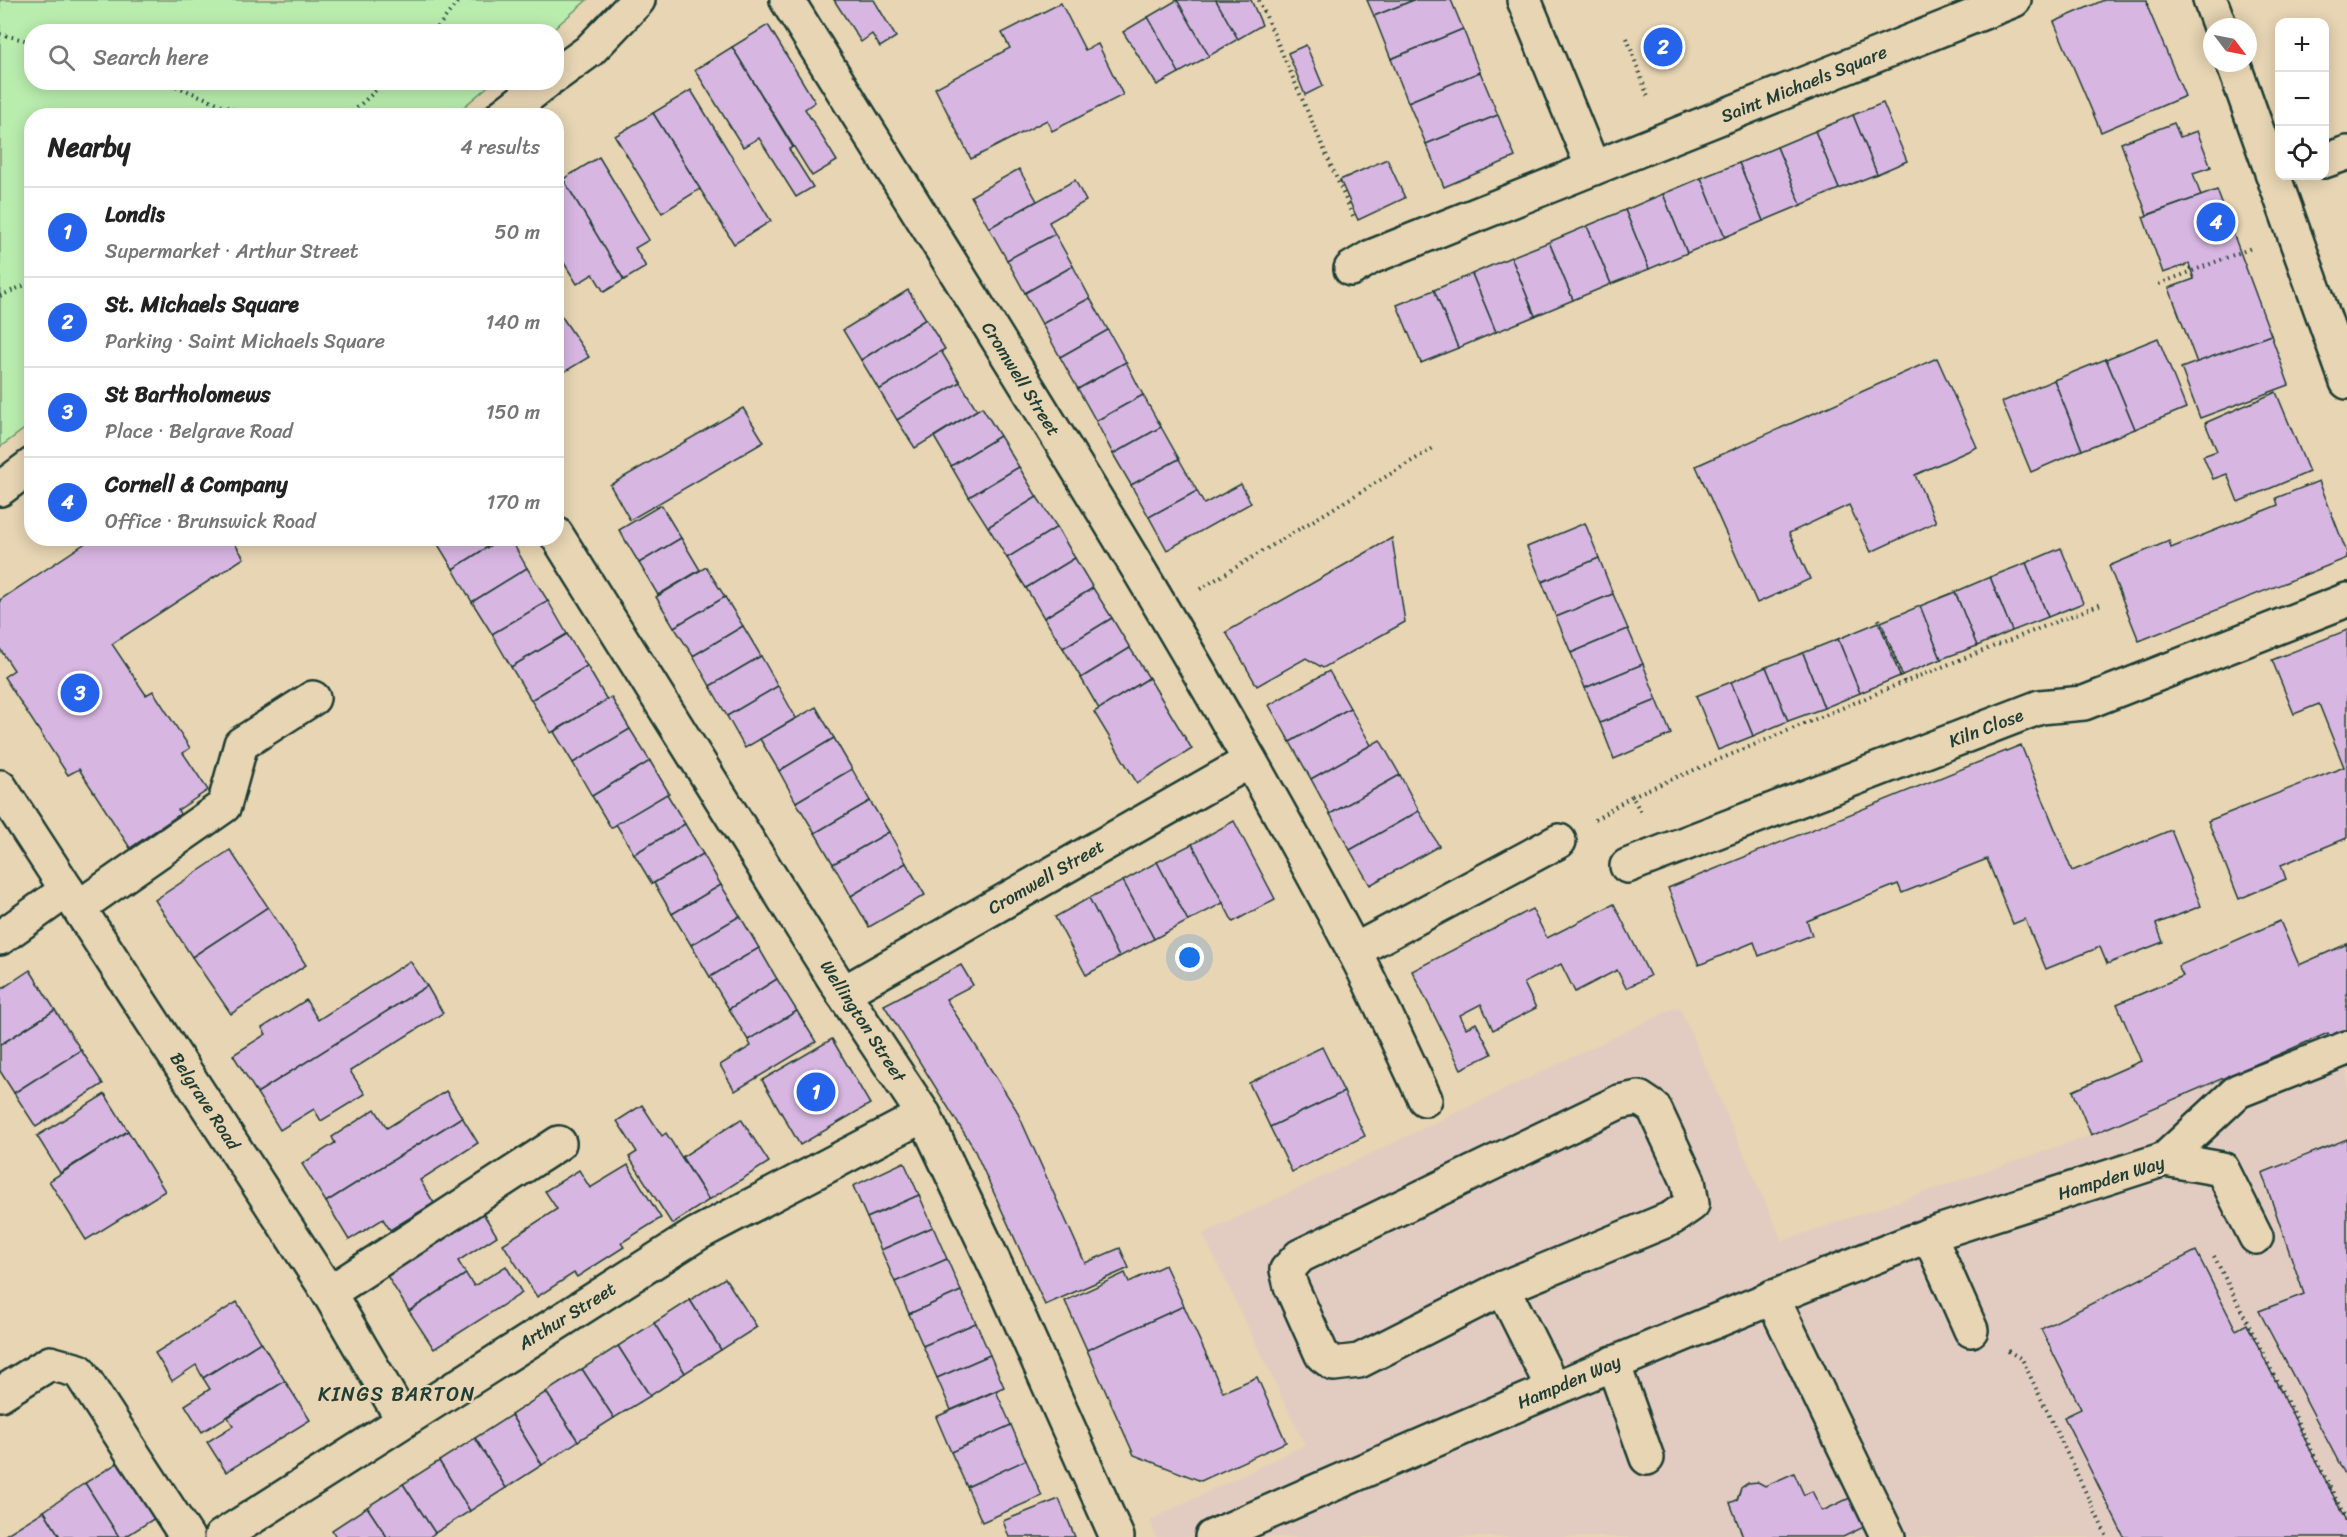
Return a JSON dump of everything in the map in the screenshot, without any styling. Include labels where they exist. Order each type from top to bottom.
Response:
[{"type":"street","points":[[564,69],[589,51],[638,0]]},
{"type":"street","name":"Cromwell Street","points":[[787,0],[1164,611],[1250,761],[1354,951],[1425,1099]]},
{"type":"street","points":[[1524,0],[1593,168]]},
{"type":"street","name":"Saint Michaels Square","points":[[1361,263],[2014,0]]},
{"type":"street","points":[[2210,0],[2217,18]]},
{"type":"street","points":[[2237,72],[2275,165]]},
{"type":"street","points":[[512,108],[536,90]]},
{"type":"street","points":[[2329,160],[2347,153]]},
{"type":"street","points":[[2281,180],[2294,231],[2347,382]]},
{"type":"street","points":[[0,489],[24,471]]},
{"type":"street","name":"Wellington Street","points":[[564,546],[843,993],[924,1115],[1117,1537]]},
{"type":"street","name":"Kiln Close","points":[[1627,866],[2040,707],[2084,704],[2347,600]]},
{"type":"street","points":[[0,938],[73,899],[224,806],[241,744],[313,698]]},
{"type":"street","name":"Cromwell Street","points":[[843,993],[1250,761]]},
{"type":"street","name":"Belgrave Road","points":[[0,786],[329,1293],[403,1420]]},
{"type":"street","points":[[1354,951],[1559,842]]},
{"type":"street","points":[[2165,1159],[2238,1091],[2347,1048]]},
{"type":"street","points":[[1639,1098],[1654,1108],[1688,1181],[1692,1204],[1672,1218],[1503,1288],[1359,1362],[1334,1364],[1322,1355],[1287,1270],[1300,1256],[1619,1102],[1639,1098]]},
{"type":"street","name":"Arthur Street","points":[[220,1537],[697,1234],[924,1115]]},
{"type":"street","points":[[329,1293],[559,1143]]},
{"type":"street","name":"Hampden Way","points":[[1212,1537],[1553,1388],[1772,1297],[1929,1236],[2165,1159],[2222,1169],[2256,1237]]},
{"type":"street","points":[[1929,1236],[1971,1330]]},
{"type":"street","points":[[1503,1288],[1553,1388]]},
{"type":"street","points":[[1772,1297],[1888,1537]]},
{"type":"street","points":[[0,1394],[50,1363],[79,1371],[187,1537]]},
{"type":"street","points":[[1613,1363],[1647,1458]]},
{"type":"path","points":[[441,24],[459,0]]},
{"type":"path","points":[[1259,0],[1361,263]]},
{"type":"path","points":[[0,34],[24,40]]},
{"type":"path","points":[[1627,38],[1663,140]]},
{"type":"path","points":[[185,90],[230,108]]},
{"type":"path","points":[[357,108],[376,90]]},
{"type":"path","points":[[2159,284],[2294,231]]},
{"type":"path","points":[[0,296],[24,286]]},
{"type":"path","points":[[1164,611],[1436,447]]},
{"type":"path","points":[[1632,796],[1904,682],[2101,604]]},
{"type":"path","points":[[1878,619],[1904,682]]},
{"type":"path","points":[[2213,1254],[2347,1521]]},
{"type":"path","points":[[1971,1330],[2022,1359],[2107,1537]]},
{"type":"shaded area","points":[[1679,1006],[1782,1241],[2091,1135],[2328,1033],[2347,1036],[2347,1537],[1156,1537],[1150,1520],[1305,1445],[1203,1234]]},
{"type":"green space","points":[[0,0],[587,0],[559,24],[24,24],[24,90],[484,90],[462,108],[24,108],[24,429],[0,447]]},
{"type":"building","points":[[834,0],[874,0],[896,37],[880,47],[872,34],[861,42]]},
{"type":"building","points":[[1177,0],[1216,0],[1238,39],[1209,56]]},
{"type":"building","points":[[1177,0],[1209,56],[1179,73],[1148,17]]},
{"type":"building","points":[[1216,0],[1251,0],[1262,25],[1238,39]]},
{"type":"building","points":[[1367,0],[1414,0],[1374,16]]},
{"type":"building","points":[[1414,0],[1451,0],[1463,29],[1391,59],[1374,16]]},
{"type":"building","points":[[2104,0],[2147,0],[2148,8],[2185,96],[2101,132],[2054,22]]},
{"type":"building","points":[[1061,3],[1085,50],[1098,44],[1123,95],[1052,131],[1047,120],[971,159],[935,88],[1010,48],[1002,33]]},
{"type":"building","points":[[1148,17],[1179,73],[1157,85],[1123,32]]},
{"type":"building","points":[[768,25],[815,102],[805,109],[837,161],[812,176],[732,47]]},
{"type":"building","points":[[1463,29],[1480,72],[1408,102],[1391,59]]},
{"type":"building","points":[[1306,45],[1323,86],[1305,95],[1288,53]]},
{"type":"building","points":[[732,47],[793,147],[789,149],[813,187],[796,197],[759,138],[743,147],[695,70]]},
{"type":"building","points":[[1480,72],[1498,115],[1426,144],[1408,102]]},
{"type":"building","points":[[691,90],[771,221],[734,244],[653,113]]},
{"type":"building","points":[[1883,103],[1907,161],[1877,174],[1853,115]]},
{"type":"building","points":[[653,113],[700,189],[662,213],[615,136]]},
{"type":"building","points":[[1498,115],[1515,157],[1444,187],[1426,144]]},
{"type":"building","points":[[1853,115],[1877,174],[1839,189],[1815,131]]},
{"type":"building","points":[[2174,123],[2180,137],[2197,131],[2211,167],[2193,173],[2201,196],[2147,215],[2121,143]]},
{"type":"building","points":[[1815,131],[1839,189],[1801,205],[1777,147]]},
{"type":"building","points":[[1777,147],[1801,205],[1763,221],[1739,163]]},
{"type":"building","points":[[599,157],[649,240],[635,248],[646,267],[624,280],[564,178]]},
{"type":"building","points":[[1387,159],[1405,198],[1358,220],[1340,180]]},
{"type":"building","points":[[1739,163],[1763,221],[1725,237],[1701,178]]},
{"type":"building","points":[[1019,169],[1037,201],[989,228],[971,196]]},
{"type":"building","points":[[1701,178],[1725,237],[1687,253],[1663,194]]},
{"type":"building","points":[[1075,180],[1086,201],[1049,222],[1055,234],[1007,260],[989,228]]},
{"type":"building","points":[[564,181],[624,280],[604,292],[593,274],[577,284],[564,263]]},
{"type":"building","points":[[2217,190],[2271,335],[2197,363],[2169,288],[2194,279],[2189,264],[2163,273],[2143,217]]},
{"type":"building","points":[[1663,194],[1687,253],[1649,269],[1625,210]]},
{"type":"building","points":[[1625,210],[1649,269],[1611,284],[1587,226]]},
{"type":"building","points":[[1587,226],[1611,284],[1573,300],[1549,242]]},
{"type":"building","points":[[1055,234],[1073,266],[1025,293],[1007,260]]},
{"type":"building","points":[[1549,242],[1573,300],[1535,316],[1511,257]]},
{"type":"building","points":[[1511,257],[1535,316],[1496,332],[1472,274]]},
{"type":"building","points":[[1073,266],[1090,298],[1042,324],[1025,293]]},
{"type":"building","points":[[1472,274],[1496,332],[1458,348],[1434,290]]},
{"type":"building","points":[[908,290],[926,319],[861,360],[843,330]]},
{"type":"building","points":[[1434,290],[1458,348],[1421,363],[1397,305]]},
{"type":"building","points":[[1090,298],[1108,330],[1060,357],[1042,324]]},
{"type":"building","points":[[926,319],[945,349],[879,390],[861,360]]},
{"type":"building","points":[[564,320],[589,357],[564,372]]},
{"type":"building","points":[[1108,330],[1126,362],[1078,389],[1060,357]]},
{"type":"building","points":[[2271,335],[2289,385],[2200,418],[2181,368]]},
{"type":"building","points":[[2158,338],[2186,408],[2135,429],[2106,359]]},
{"type":"building","points":[[941,351],[960,382],[897,420],[879,390]]},
{"type":"building","points":[[1937,358],[1977,447],[1915,475],[1936,522],[1871,552],[1849,505],[1789,533],[1810,579],[1757,603],[1696,466]]},
{"type":"building","points":[[2106,359],[2135,429],[2082,450],[2054,380]]},
{"type":"building","points":[[1126,362],[1143,395],[1096,421],[1078,389]]},
{"type":"building","points":[[2054,380],[2082,450],[2031,472],[2002,402]]},
{"type":"building","points":[[960,382],[977,410],[915,448],[897,420]]},
{"type":"building","points":[[2276,392],[2309,472],[2238,502],[2227,474],[2213,479],[2203,456],[2217,451],[2205,423]]},
{"type":"building","points":[[1143,395],[1161,427],[1113,454],[1096,421]]},
{"type":"building","points":[[982,407],[1000,436],[951,466],[934,437]]},
{"type":"building","points":[[743,408],[764,442],[630,520],[610,485]]},
{"type":"building","points":[[1161,427],[1179,459],[1131,485],[1113,454]]},
{"type":"building","points":[[1000,436],[1019,467],[969,497],[951,466]]},
{"type":"building","points":[[1179,459],[1197,491],[1149,517],[1131,485]]},
{"type":"building","points":[[1019,467],[1037,497],[988,527],[969,497]]},
{"type":"building","points":[[2319,481],[2347,558],[2139,641],[2109,566],[2169,541],[2171,548],[2278,505],[2276,498]]},
{"type":"building","points":[[1241,484],[1251,503],[1167,550],[1149,517],[1197,491],[1204,504]]},
{"type":"building","points":[[1037,497],[1057,527],[1007,558],[988,527]]},
{"type":"building","points":[[661,505],[681,538],[639,563],[619,530]]},
{"type":"building","points":[[1585,523],[1599,558],[1542,582],[1527,547]]},
{"type":"building","points":[[1057,527],[1075,558],[1026,588],[1007,558]]},
{"type":"building","points":[[681,538],[700,570],[658,595],[639,563]]},
{"type":"building","points":[[1392,538],[1405,622],[1323,668],[1306,658],[1257,686],[1226,632]]},
{"type":"building","points":[[81,546],[236,546],[244,558],[112,644],[146,695],[153,691],[190,748],[183,753],[208,790],[178,810],[180,814],[130,848],[79,769],[68,775],[4,677],[14,670],[0,649],[0,600]]},
{"type":"building","points":[[439,546],[489,546],[453,569]]},
{"type":"building","points":[[489,546],[515,546],[527,568],[472,602],[453,569]]},
{"type":"building","points":[[2061,548],[2083,603],[2048,617],[2026,563]]},
{"type":"building","points":[[1075,558],[1093,588],[1044,618],[1026,588]]},
{"type":"building","points":[[1599,558],[1613,594],[1556,617],[1542,582]]},
{"type":"building","points":[[2026,563],[2048,617],[2012,631],[1990,577]]},
{"type":"building","points":[[706,567],[725,597],[674,627],[656,597]]},
{"type":"building","points":[[527,568],[548,601],[492,634],[472,602]]},
{"type":"building","points":[[1990,577],[2012,631],[1977,646],[1955,592]]},
{"type":"building","points":[[1093,588],[1112,618],[1063,648],[1044,618]]},
{"type":"building","points":[[1955,592],[1977,646],[1941,659],[1920,606]]},
{"type":"building","points":[[1613,594],[1628,629],[1571,653],[1556,617]]},
{"type":"building","points":[[725,597],[743,626],[693,656],[674,627]]},
{"type":"building","points":[[548,601],[567,634],[511,667],[492,634]]},
{"type":"building","points":[[1920,606],[1941,659],[1902,675],[1881,622]]},
{"type":"building","points":[[1112,618],[1130,648],[1081,678],[1063,648]]},
{"type":"building","points":[[1879,622],[1900,676],[1860,693],[1838,639]]},
{"type":"building","points":[[743,626],[761,656],[710,686],[693,656]]},
{"type":"building","points":[[1628,629],[1643,664],[1585,688],[1571,653]]},
{"type":"building","points":[[2347,630],[2347,838],[2281,865],[2286,879],[2239,899],[2208,821],[2344,767],[2319,704],[2294,714],[2272,660]]},
{"type":"building","points":[[567,634],[587,666],[531,700],[511,667]]},
{"type":"building","points":[[1838,639],[1860,693],[1824,708],[1803,653]]},
{"type":"building","points":[[1130,648],[1149,678],[1099,709],[1081,678]]},
{"type":"building","points":[[1803,653],[1824,708],[1788,721],[1766,667]]},
{"type":"building","points":[[761,656],[778,686],[727,716],[710,686]]},
{"type":"building","points":[[1643,664],[1657,700],[1600,723],[1585,688]]},
{"type":"building","points":[[587,666],[607,700],[551,733],[531,700]]},
{"type":"building","points":[[1766,667],[1788,721],[1753,736],[1731,682]]},
{"type":"building","points":[[1329,671],[1350,708],[1290,742],[1269,705]]},
{"type":"building","points":[[1149,678],[1192,749],[1137,783],[1094,712]]},
{"type":"building","points":[[1731,682],[1753,736],[1718,750],[1696,696]]},
{"type":"building","points":[[778,686],[796,718],[745,748],[727,716]]},
{"type":"building","points":[[611,697],[630,729],[573,763],[554,732]]},
{"type":"building","points":[[1657,700],[1671,734],[1614,759],[1600,723]]},
{"type":"building","points":[[816,707],[834,738],[779,771],[760,739]]},
{"type":"building","points":[[1350,708],[1371,745],[1311,779],[1290,742]]},
{"type":"building","points":[[630,729],[650,761],[592,796],[573,763]]},
{"type":"building","points":[[834,738],[852,769],[796,802],[779,771]]},
{"type":"building","points":[[1380,740],[1400,775],[1330,814],[1311,779]]},
{"type":"building","points":[[2021,745],[2072,871],[2171,830],[2201,906],[2156,924],[2163,942],[2107,964],[2100,947],[2046,969],[2025,919],[2013,924],[1987,859],[1902,893],[1898,884],[1807,921],[1812,935],[1759,956],[1754,942],[1699,965],[1668,888]]},
{"type":"building","points":[[650,761],[669,793],[611,828],[592,796]]},
{"type":"building","points":[[852,769],[870,801],[815,833],[796,802]]},
{"type":"building","points":[[1400,775],[1419,811],[1350,850],[1330,814]]},
{"type":"building","points":[[667,794],[685,824],[634,854],[616,824]]},
{"type":"building","points":[[870,801],[889,832],[833,864],[815,833]]},
{"type":"building","points":[[1419,811],[1439,846],[1370,885],[1350,850]]},
{"type":"building","points":[[1234,821],[1275,899],[1233,922],[1192,844]]},
{"type":"building","points":[[685,824],[703,854],[652,884],[634,854]]},
{"type":"building","points":[[889,832],[906,863],[851,896],[833,864]]},
{"type":"building","points":[[1192,844],[1223,903],[1188,921],[1157,862]]},
{"type":"building","points":[[230,850],[268,907],[192,957],[155,900]]},
{"type":"building","points":[[703,854],[721,885],[672,914],[654,883]]},
{"type":"building","points":[[1157,862],[1188,921],[1154,939],[1123,881]]},
{"type":"building","points":[[906,863],[925,895],[869,927],[851,896]]},
{"type":"building","points":[[1123,881],[1154,939],[1119,957],[1089,898]]},
{"type":"building","points":[[721,885],[740,916],[691,945],[672,914]]},
{"type":"building","points":[[1089,898],[1119,957],[1086,975],[1055,917]]},
{"type":"building","points":[[1614,904],[1650,976],[1626,988],[1617,970],[1575,992],[1561,964],[1524,983],[1536,1008],[1493,1030],[1481,1004],[1460,1015],[1466,1028],[1476,1023],[1492,1054],[1461,1069],[1412,971],[1532,909],[1547,938]]},
{"type":"building","points":[[268,907],[306,965],[231,1014],[192,957]]},
{"type":"building","points":[[740,916],[759,948],[710,977],[691,945]]},
{"type":"building","points":[[2280,921],[2299,965],[2347,944],[2347,1036],[2332,1043],[2328,1033],[2091,1135],[2073,1091],[2141,1061],[2117,1004],[2183,976],[2178,966]]},
{"type":"building","points":[[759,948],[777,979],[729,1009],[710,977]]},
{"type":"building","points":[[410,961],[427,986],[257,1093],[233,1055],[266,1034],[262,1028],[306,1000],[318,1020]]},
{"type":"building","points":[[961,965],[973,985],[946,999],[1016,1109],[1085,1263],[1120,1248],[1129,1268],[1045,1305],[973,1147],[884,1005]]},
{"type":"building","points":[[30,970],[55,1010],[0,1045],[0,990]]},
{"type":"building","points":[[777,979],[797,1011],[748,1040],[729,1009]]},
{"type":"building","points":[[427,986],[443,1013],[350,1071],[365,1094],[321,1121],[314,1109],[280,1130],[257,1093]]},
{"type":"building","points":[[55,1010],[81,1050],[14,1093],[0,1071],[0,1045]]},
{"type":"building","points":[[797,1011],[816,1042],[735,1091],[720,1065],[751,1046],[748,1040]]},
{"type":"building","points":[[832,1039],[870,1104],[800,1145],[762,1080]]},
{"type":"building","points":[[1322,1047],[1344,1092],[1270,1127],[1249,1083]]},
{"type":"building","points":[[81,1050],[103,1084],[36,1127],[14,1093]]},
{"type":"building","points":[[446,1091],[462,1117],[326,1202],[302,1164],[335,1143],[332,1137],[375,1109],[387,1128]]},
{"type":"building","points":[[1344,1092],[1365,1136],[1292,1172],[1270,1127]]},
{"type":"building","points":[[105,1094],[128,1131],[60,1173],[37,1136]]},
{"type":"building","points":[[642,1105],[662,1136],[666,1133],[709,1200],[672,1224],[629,1157],[637,1152],[617,1121]]},
{"type":"building","points":[[462,1117],[478,1143],[420,1180],[434,1203],[390,1230],[383,1219],[349,1240],[326,1202]]},
{"type":"building","points":[[741,1119],[769,1162],[709,1200],[682,1157]]},
{"type":"building","points":[[128,1131],[165,1191],[86,1240],[49,1181]]},
{"type":"building","points":[[2347,1139],[2347,1478],[2259,1311],[2304,1294],[2262,1173]]},
{"type":"building","points":[[904,1162],[919,1195],[867,1218],[853,1186]]},
{"type":"building","points":[[628,1165],[661,1218],[621,1243],[624,1247],[577,1277],[574,1273],[537,1297],[503,1244],[557,1209],[545,1191],[579,1170],[590,1188]]},
{"type":"building","points":[[919,1195],[933,1227],[881,1250],[867,1218]]},
{"type":"building","points":[[481,1210],[497,1236],[458,1261],[466,1274],[409,1311],[384,1271]]},
{"type":"building","points":[[933,1227],[947,1259],[895,1282],[881,1250]]},
{"type":"building","points":[[2196,1251],[2236,1330],[2247,1324],[2347,1523],[2347,1537],[2124,1537],[2064,1417],[2081,1409],[2041,1329]]},
{"type":"building","points":[[947,1259],[961,1291],[909,1314],[895,1282]]},
{"type":"building","points":[[1165,1265],[1184,1306],[1087,1350],[1065,1301],[1125,1273],[1129,1282]]},
{"type":"building","points":[[506,1266],[522,1293],[434,1349],[409,1311],[466,1274],[474,1286]]},
{"type":"building","points":[[725,1278],[757,1327],[721,1350],[690,1300]]},
{"type":"building","points":[[961,1291],[976,1323],[923,1346],[909,1314]]},
{"type":"building","points":[[690,1300],[721,1350],[685,1373],[654,1323]]},
{"type":"building","points":[[237,1302],[261,1342],[203,1378],[196,1365],[172,1381],[155,1353]]},
{"type":"building","points":[[1184,1306],[1223,1392],[1257,1377],[1286,1442],[1201,1481],[1134,1455],[1087,1350]]},
{"type":"building","points":[[654,1323],[685,1373],[650,1396],[618,1346]]},
{"type":"building","points":[[976,1323],[990,1355],[937,1378],[923,1346]]},
{"type":"building","points":[[261,1342],[285,1381],[202,1432],[185,1405],[210,1389],[203,1378]]},
{"type":"building","points":[[618,1346],[650,1396],[614,1418],[582,1369]]},
{"type":"building","points":[[990,1355],[1004,1387],[951,1410],[937,1378]]},
{"type":"building","points":[[582,1369],[614,1418],[578,1441],[546,1392]]},
{"type":"building","points":[[285,1381],[310,1420],[226,1472],[207,1442],[233,1426],[228,1417]]},
{"type":"building","points":[[996,1391],[1011,1425],[951,1452],[936,1417]]},
{"type":"building","points":[[546,1392],[578,1441],[542,1465],[511,1415]]},
{"type":"building","points":[[511,1415],[542,1465],[506,1488],[475,1438]]},
{"type":"building","points":[[1011,1425],[1026,1460],[967,1487],[951,1452]]},
{"type":"building","points":[[475,1438],[506,1488],[470,1511],[439,1461]]},
{"type":"building","points":[[127,1457],[163,1513],[125,1537],[119,1537],[85,1483]]},
{"type":"building","points":[[1026,1460],[1042,1496],[982,1522],[967,1487]]},
{"type":"building","points":[[439,1461],[470,1511],[435,1533],[403,1484]]},
{"type":"building","points":[[1794,1473],[1804,1495],[1812,1491],[1822,1511],[1854,1496],[1868,1525],[1843,1537],[1743,1537],[1730,1503],[1737,1500],[1741,1488],[1748,1483],[1758,1482],[1765,1486]]},
{"type":"building","points":[[85,1483],[119,1537],[60,1537],[44,1511]]},
{"type":"building","points":[[403,1484],[435,1533],[429,1537],[387,1537],[367,1507]]},
{"type":"building","points":[[1059,1499],[1075,1537],[1009,1537],[1003,1521]]},
{"type":"building","points":[[367,1507],[387,1537],[336,1537],[332,1530]]},
{"type":"building","points":[[44,1511],[60,1537],[2,1537]]},
{"type":"place","name":"St. Michaels Square","points":[[1663,47]]},
{"type":"place","name":"Cornell & Company","points":[[2216,222]]},
{"type":"place","name":"St Bartholomews","points":[[80,693]]},
{"type":"place","name":"Londis","points":[[816,1092]]},
{"type":"district","name":"KINGS BARTON","points":[[397,1394]]}]
